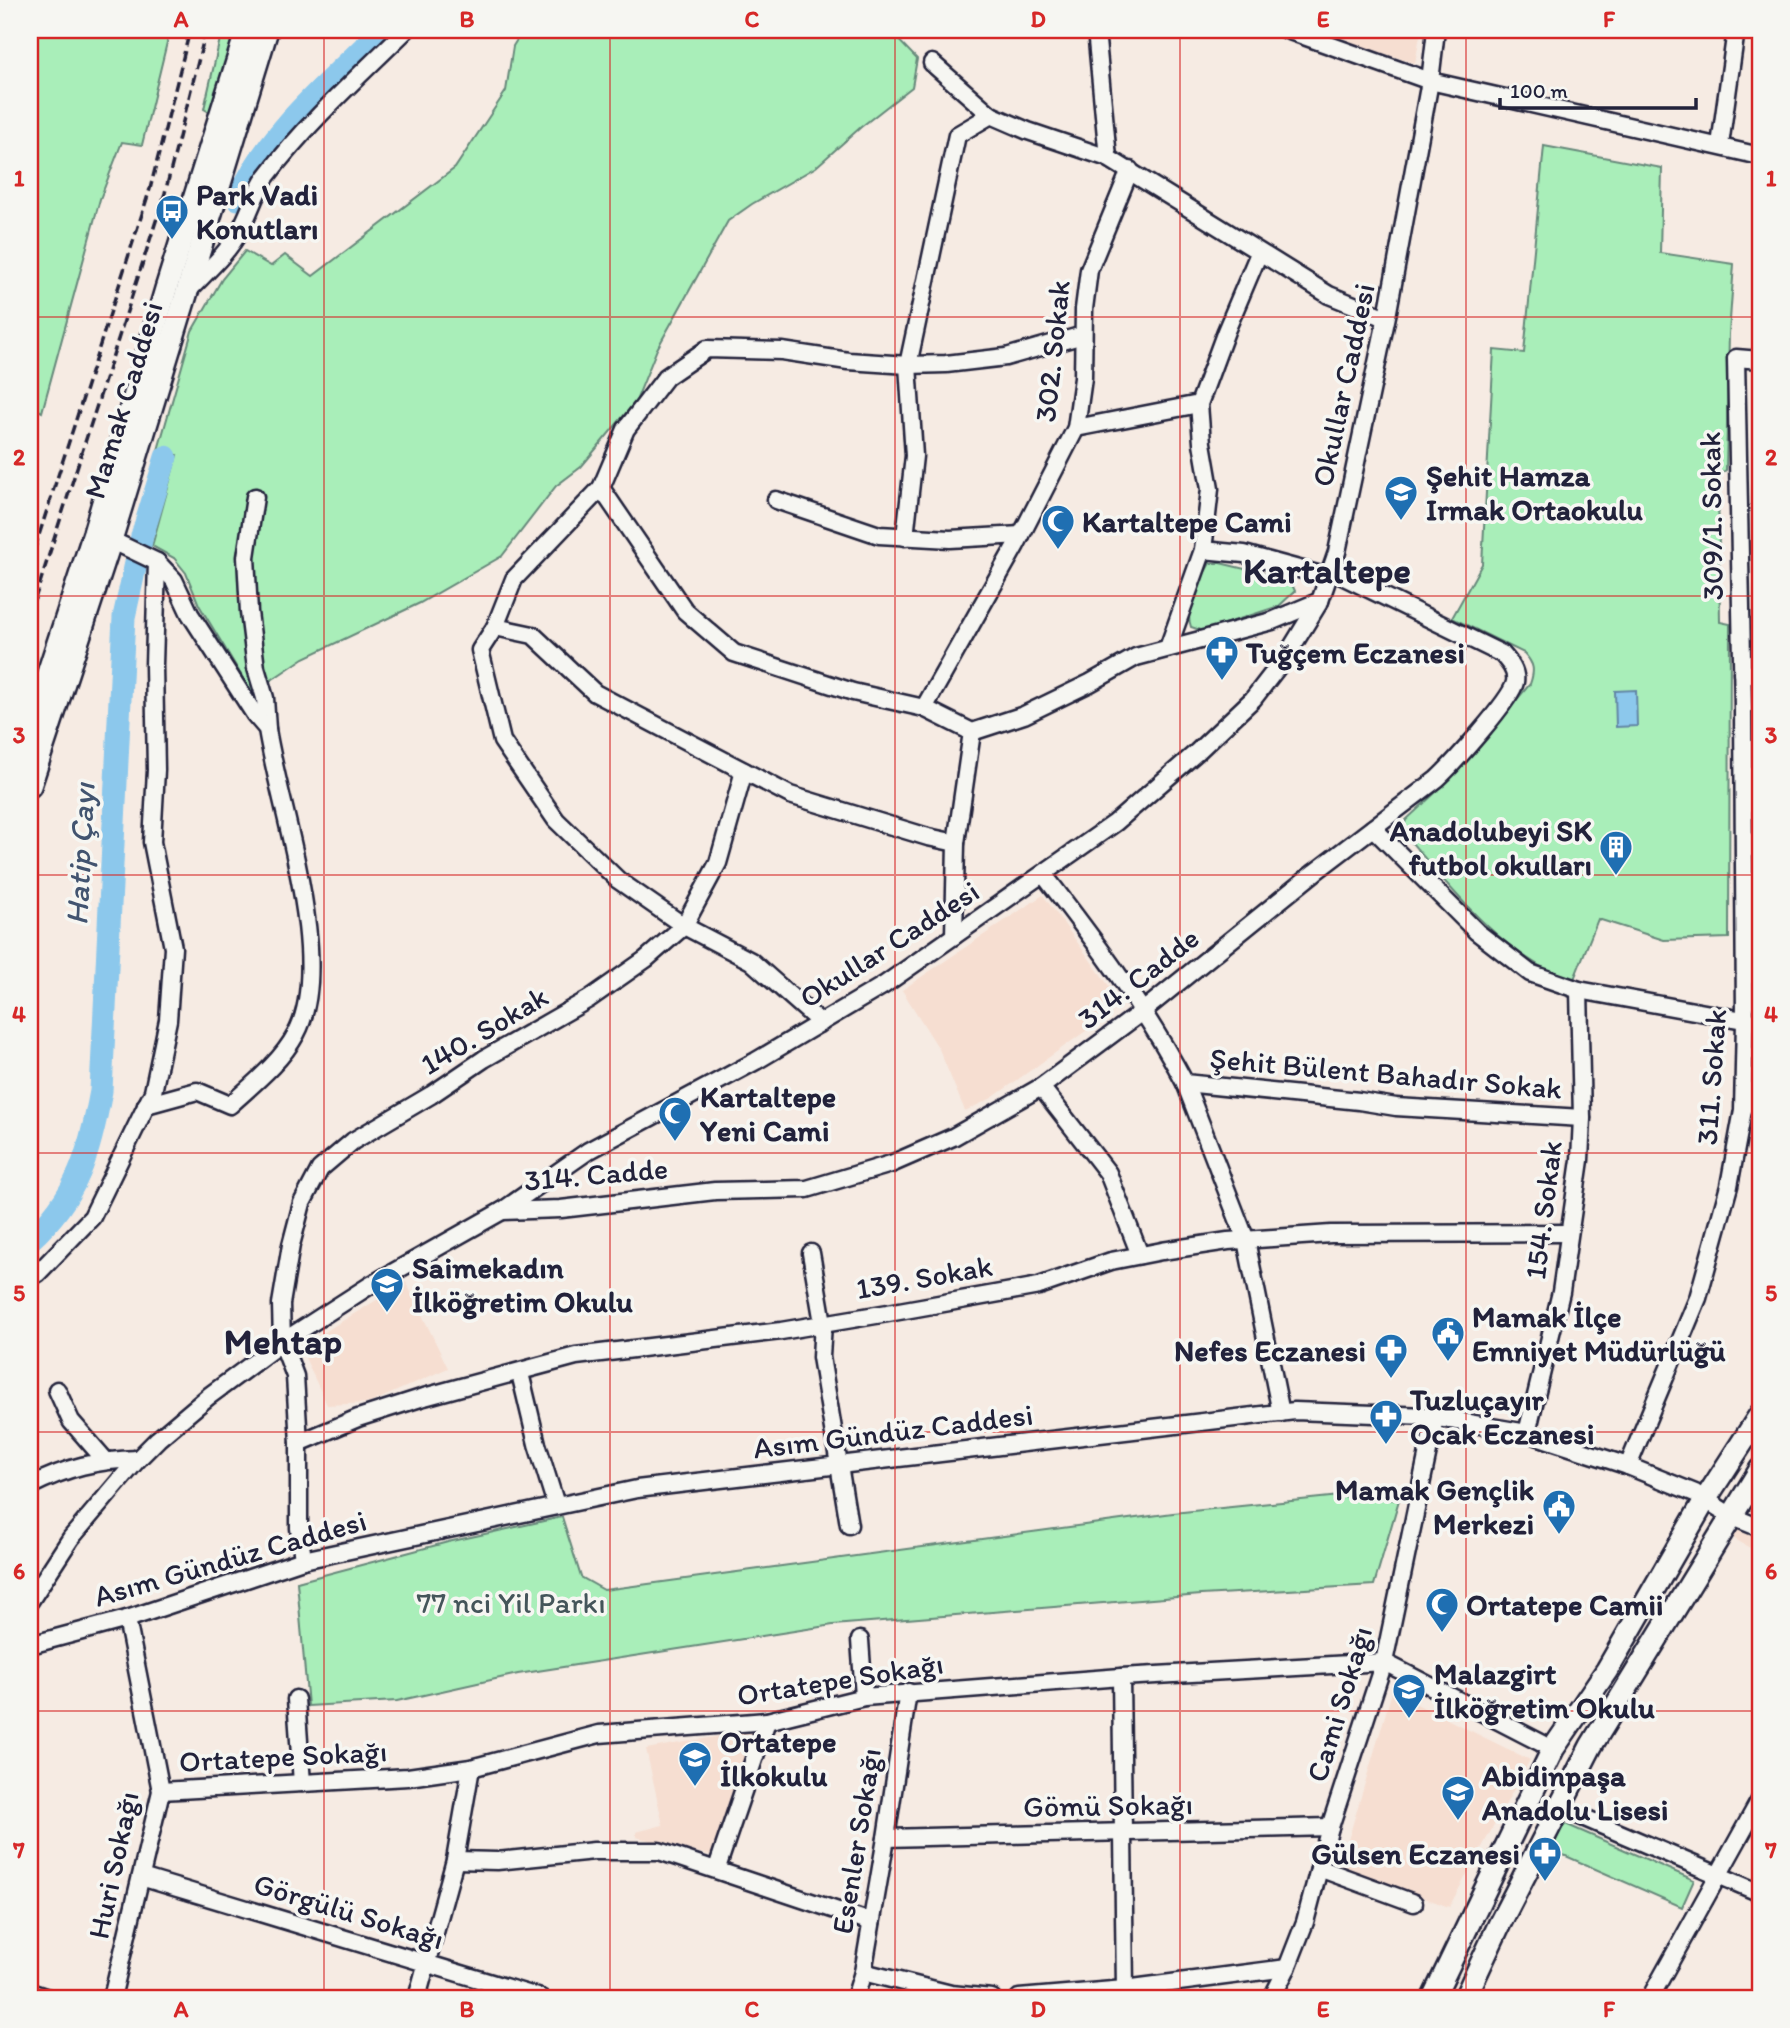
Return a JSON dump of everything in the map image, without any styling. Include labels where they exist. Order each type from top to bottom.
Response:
[{"type":"main road","name":"Mamak Caddesi","points":[[30,728],[94,533],[247,30]]},
{"type":"main road","name":"Mamak Caddesi","points":[[30,786],[111,540],[267,30]]},
{"type":"main road","points":[[1433,1998],[1553,1749],[1606,1670],[1705,1500],[1760,1415]]},
{"type":"main road","points":[[1465,1998],[1500,1923],[1591,1746],[1760,1470]]},
{"type":"street","points":[[187,293],[230,246],[264,181],[296,139],[406,30]]},
{"type":"street","points":[[1096,30],[1108,159]]},
{"type":"street","points":[[1287,30],[1430,81],[1760,156]]},
{"type":"street","name":"Okullar Caddesi","points":[[30,1601],[71,1538],[138,1459],[209,1396],[282,1342],[369,1286],[502,1210],[588,1152],[821,1023],[884,985],[1115,823],[1254,699],[1287,655],[1320,601],[1337,552],[1386,318],[1430,81],[1436,30]]},
{"type":"street","points":[[1720,145],[1736,30]]},
{"type":"street","points":[[932,63],[991,116],[1108,159],[1130,170],[1329,295],[1386,318]]},
{"type":"street","points":[[905,537],[914,456],[908,365],[957,135],[991,116]]},
{"type":"street","name":"302. Sokak","points":[[924,708],[1021,535],[1076,428],[1083,378],[1083,335],[1089,270],[1101,235],[1130,170]]},
{"type":"street","points":[[1168,648],[1203,550],[1210,489],[1199,404],[1259,253]]},
{"type":"street","points":[[821,1023],[751,961],[684,926],[618,880],[556,820],[502,741],[480,650],[495,627],[514,579],[601,488],[625,429],[666,377],[707,349],[782,351],[849,361],[908,365],[946,364],[1006,357],[1083,335]]},
{"type":"street","name":"309/1. Sokak","points":[[1742,673],[1736,358],[1760,360]]},
{"type":"street","points":[[1076,428],[1199,404]]},
{"type":"street","points":[[601,488],[685,611],[734,653],[853,692],[924,708],[972,732],[1024,715],[1136,657],[1272,621],[1320,601]]},
{"type":"street","points":[[146,1105],[197,1091],[230,1105],[265,1073],[296,1034],[306,1006],[311,971],[305,912],[267,729],[265,698],[256,668],[249,612],[246,557],[255,497]]},
{"type":"street","points":[[776,500],[879,535],[950,539],[1021,535]]},
{"type":"street","points":[[111,540],[153,560],[174,580],[190,614],[255,715],[267,729]]},
{"type":"street","name":"314. Cadde","points":[[502,1210],[561,1209],[715,1191],[807,1189],[891,1164],[953,1136],[1041,1087],[1143,1011],[1437,779],[1454,763],[1508,697],[1515,682],[1513,668],[1502,654],[1329,573],[1244,554],[1203,550]]},
{"type":"street","points":[[30,1277],[38,1273],[92,1217],[153,1091],[168,1020],[173,948],[152,842],[156,770],[153,560]]},
{"type":"street","points":[[495,627],[533,635],[595,692],[790,795],[956,843]]},
{"type":"street","points":[[1742,673],[1760,675]]},
{"type":"street","name":"311. Sokak","points":[[1628,1466],[1698,1298],[1729,1186],[1743,1110],[1753,1022],[1742,673]]},
{"type":"street","points":[[954,936],[956,843],[972,732]]},
{"type":"street","name":"140. Sokak","points":[[303,1560],[299,1528],[299,1443],[295,1376],[282,1342],[281,1304],[291,1245],[302,1203],[320,1169],[353,1142],[484,1059],[589,999],[646,959],[684,926],[718,863],[744,771]]},
{"type":"street","points":[[1373,828],[1477,932],[1530,973],[1579,990],[1753,1022]]},
{"type":"street","name":"Şehit Bülent Bahadır Sokak","points":[[1044,875],[1160,1036],[1185,1083],[1396,1107],[1582,1118]]},
{"type":"street","name":"154. Sokak","points":[[1527,1433],[1561,1293],[1580,1160],[1582,1118],[1579,990]]},
{"type":"street","points":[[1185,1083],[1246,1240],[1281,1413]]},
{"type":"street","points":[[1041,1087],[1108,1173],[1140,1255]]},
{"type":"street","name":"139. Sokak","points":[[299,1443],[358,1418],[424,1397],[576,1356],[634,1351],[823,1323],[1039,1286],[1111,1261],[1140,1255],[1246,1240],[1331,1234],[1569,1233]]},
{"type":"street","points":[[811,1254],[823,1323],[821,1357],[849,1525]]},
{"type":"street","points":[[520,1373],[537,1444],[556,1506]]},
{"type":"street","points":[[57,1390],[71,1421],[105,1460]]},
{"type":"street","name":"Asım Gündüz Caddesi","points":[[30,1645],[127,1619],[303,1560],[637,1489],[1295,1411],[1435,1418],[1527,1433],[1628,1466],[1695,1493],[1733,1517],[1760,1528]]},
{"type":"street","name":"Cami Sokağı","points":[[1272,1998],[1305,1922],[1331,1827],[1384,1662],[1435,1418]]},
{"type":"street","points":[[30,1486],[58,1472],[105,1460],[138,1459]]},
{"type":"street","name":"Huri Sokağı","points":[[112,1998],[161,1791],[127,1619]]},
{"type":"street","points":[[860,1640],[864,1697]]},
{"type":"street","points":[[1384,1662],[1553,1749]]},
{"type":"street","name":"Ortatepe Sokağı","points":[[161,1791],[408,1777],[471,1768],[600,1734],[767,1721],[864,1697],[908,1692],[1384,1662]]},
{"type":"street","points":[[1121,1677],[1125,1989]]},
{"type":"street","name":"Esenler Sokağı","points":[[855,1998],[863,1972],[908,1692]]},
{"type":"street","points":[[296,1699],[302,1783]]},
{"type":"street","points":[[717,1868],[767,1721]]},
{"type":"street","points":[[417,1998],[455,1860],[471,1768]]},
{"type":"street","points":[[1650,1998],[1760,1800]]},
{"type":"street","points":[[1559,1807],[1760,1893]]},
{"type":"street","name":"Gömü Sokağı","points":[[886,1838],[1331,1827]]},
{"type":"street","points":[[455,1860],[497,1861],[594,1851],[659,1851],[717,1868],[871,1922]]},
{"type":"street","points":[[1319,1868],[1414,1902]]},
{"type":"street","name":"Görgülü Sokağı","points":[[141,1877],[541,1998]]},
{"type":"street","points":[[1019,1998],[1125,1989],[1287,1968]]},
{"type":"street","points":[[863,1972],[951,1994],[992,1998]]},
{"type":"street","points":[[30,1992],[48,1998]]},
{"type":"shaded area","points":[[1421,30],[1415,63],[1313,32]]},
{"type":"shaded area","points":[[1043,895],[1117,997],[1118,1008],[992,1098],[965,1111],[939,1049],[902,990]]},
{"type":"shaded area","name":"Saimekadın İlköğretim Okulu","points":[[406,1282],[448,1368],[370,1403],[327,1405],[300,1347]]},
{"type":"shaded area","points":[[1734,1524],[1746,1532],[1754,1524],[1760,1535],[1760,1554],[1728,1535]]},
{"type":"shaded area","points":[[1392,1692],[1530,1760],[1449,1907],[1340,1867]]},
{"type":"shaded area","name":"Ortatepe İlkokulu","points":[[754,1730],[713,1856],[636,1837],[636,1832],[663,1825],[646,1749]]},
{"type":"green space","points":[[30,30],[170,30],[142,145],[122,142],[100,199],[42,412],[30,406]]},
{"type":"green space","points":[[222,30],[235,30],[211,113],[204,109]]},
{"type":"green space","points":[[523,30],[889,30],[917,59],[912,87],[816,167],[728,221],[657,349],[636,401],[581,467],[556,486],[502,556],[420,603],[304,658],[252,693],[199,605],[186,573],[174,558],[152,546],[177,455],[158,450],[192,331],[222,279],[245,251],[271,266],[285,255],[313,276],[455,168],[506,91],[513,46]]},
{"type":"green space","points":[[1544,146],[1662,168],[1660,253],[1734,264],[1729,334],[1726,470],[1720,474],[1718,483],[1720,622],[1730,624],[1729,938],[1664,940],[1598,919],[1572,984],[1516,951],[1498,936],[1431,866],[1402,831],[1406,820],[1450,779],[1530,684],[1533,675],[1532,664],[1524,653],[1452,618],[1482,564],[1494,350],[1524,353]]},
{"type":"green space","points":[[1210,563],[1290,580],[1295,591],[1279,606],[1203,631],[1191,627],[1189,610]]},
{"type":"green space","name":"77 nci Yil Parkı","points":[[1340,1496],[1399,1500],[1374,1585],[1201,1595],[833,1625],[518,1674],[397,1701],[308,1706],[297,1582],[448,1542],[562,1517],[581,1577],[604,1590],[1173,1513]]},
{"type":"green space","points":[[1563,1823],[1694,1880],[1682,1907],[1552,1850]]},
{"type":"water","points":[[1636,690],[1637,726],[1616,727],[1615,691]]},
{"type":"waterway","name":"Hatip Çayı","points":[[238,199],[251,174],[283,129],[321,88],[382,30]]},
{"type":"waterway","name":"Hatip Çayı","points":[[30,1240],[60,1207],[71,1190],[86,1154],[101,1091],[124,617],[142,536],[166,457]]},
{"type":"railway","points":[[30,563],[150,189],[190,30]]},
{"type":"railway","points":[[30,614],[165,193],[206,30]]},
{"type":"place","name":"Park Vadi Konutları","points":[[172,241]]},
{"type":"place","name":"Şehit Hamza Irmak Ortaokulu","points":[[1401,522]]},
{"type":"place","name":"Kartaltepe Cami","points":[[1058,551]]},
{"type":"place","name":"Tuğçem Eczanesi","points":[[1222,682]]},
{"type":"place","name":"Anadolubeyi SK futbol okulları","points":[[1616,877]]},
{"type":"place","name":"Kartaltepe Yeni Cami","points":[[675,1143]]},
{"type":"place","name":"Saimekadın İlköğretim Okulu","points":[[387,1314]]},
{"type":"place","name":"Mamak İlçe Emniyet Müdürlüğü","points":[[1448,1363]]},
{"type":"place","name":"Nefes Eczanesi","points":[[1391,1380]]},
{"type":"place","name":"Tuzluçayır Ocak Eczanesi","points":[[1386,1446]]},
{"type":"place","name":"Mamak Gençlik Merkezi","points":[[1559,1536]]},
{"type":"place","name":"Ortatepe Camii","points":[[1442,1634]]},
{"type":"place","name":"Malazgirt İlköğretim Okulu","points":[[1409,1720]]},
{"type":"place","name":"Ortatepe İlkokulu","points":[[695,1788]]},
{"type":"place","name":"Abidinpaşa Anadolu Lisesi","points":[[1458,1822]]},
{"type":"place","name":"Gülsen Eczanesi","points":[[1545,1883]]},
{"type":"district","name":"Kartaltepe","points":[[1327,570]]},
{"type":"district","name":"Mehtap","points":[[283,1341]]}]
